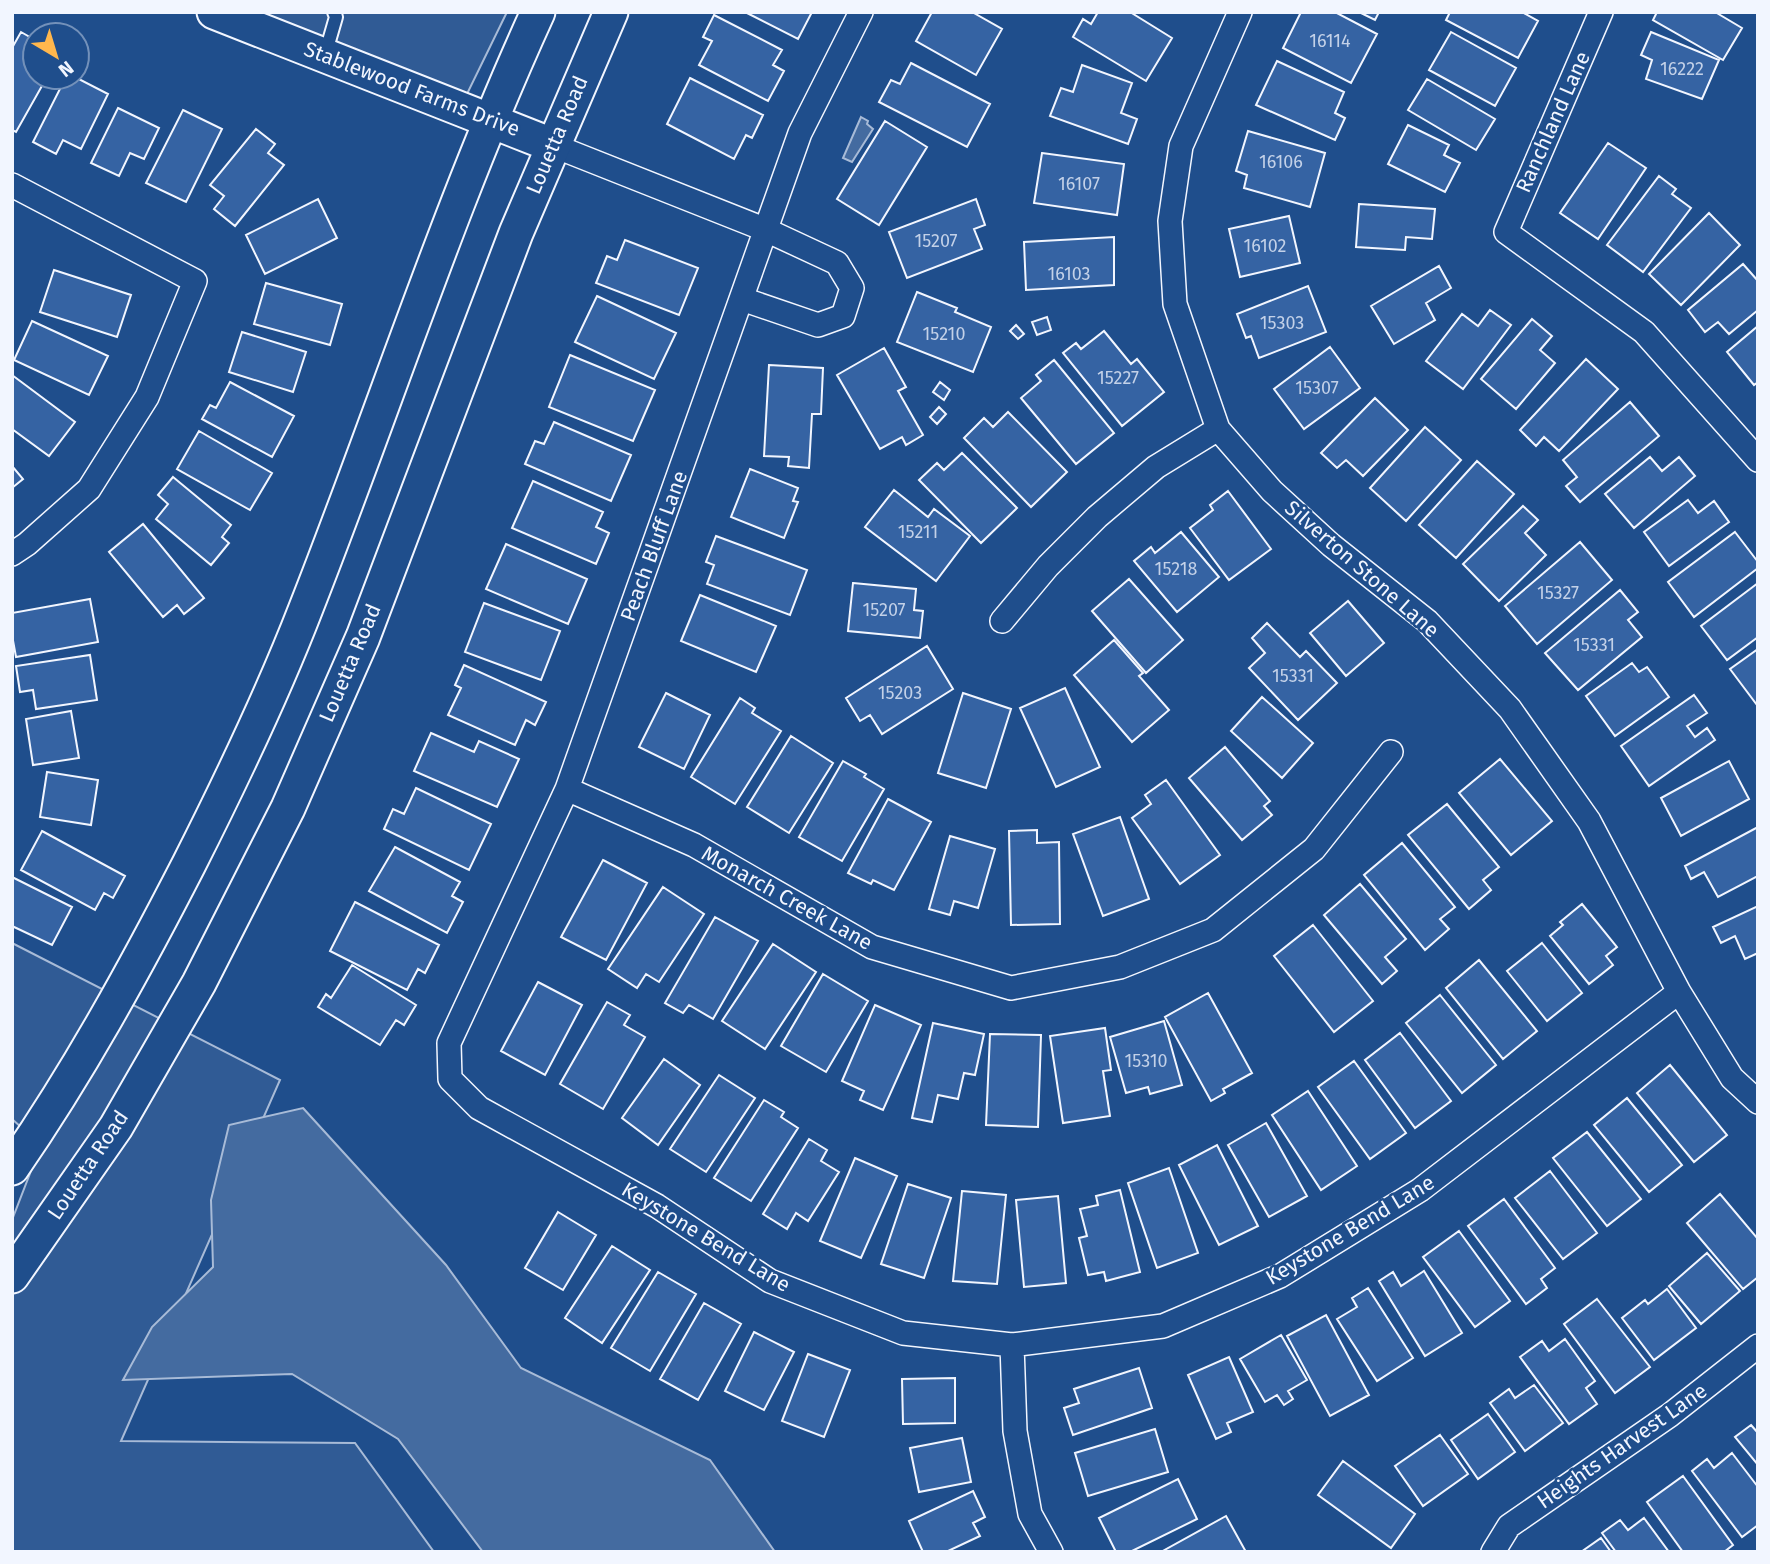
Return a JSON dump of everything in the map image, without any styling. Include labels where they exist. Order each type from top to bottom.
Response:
[{"type":"main road","name":"Stablewood Farms Drive","points":[[214,12],[492,119],[552,145]]},
{"type":"main road","points":[[12,1168],[57,1102],[141,958],[229,784],[305,612],[403,348],[492,119],[538,12]]},
{"type":"main road","name":"Louetta Road","points":[[12,1276],[116,1127],[199,983],[288,808],[363,637],[461,372],[552,145],[611,12]]},
{"type":"street","name":"Peach Bluff Lane","points":[[450,1079],[449,1043],[567,789],[800,133],[861,12]]},
{"type":"street","name":"Silverton Stone Lane","points":[[1240,12],[1181,146],[1170,221],[1175,304],[1218,429],[1272,491],[1331,544],[1427,621],[1510,709],[1589,821],[1679,992],[1732,1079],[1758,1102]]},
{"type":"street","name":"Ranchland Lane","points":[[1601,12],[1506,232],[1644,332],[1758,460]]},
{"type":"street","name":"Stablewood Farms Drive","points":[[552,145],[764,229],[837,263],[852,288],[843,316],[818,325],[741,299]]},
{"type":"street","points":[[12,185],[195,281],[147,397],[89,489],[12,554]]},
{"type":"street","points":[[1002,621],[1048,566],[1097,517],[1156,467],[1218,429]]},
{"type":"street","name":"Monarch Creek Lane","points":[[567,789],[694,845],[872,947],[1012,988],[1119,967],[1213,930],[1314,849],[1391,752]]},
{"type":"street","name":"Keystone Bend Lane","points":[[450,1079],[479,1108],[657,1206],[770,1281],[903,1333],[1012,1345],[1163,1326],[1280,1276],[1420,1190],[1679,992]]},
{"type":"street","points":[[1012,1345],[1015,1431],[1030,1514],[1051,1552]]},
{"type":"street","name":"Heights Harvest Lane","points":[[1493,1552],[1509,1526],[1670,1415],[1758,1346]]},
{"type":"lane","points":[[325,55],[336,17],[334,12]]},
{"type":"shaded area","points":[[238,12],[507,12],[466,96]]},
{"type":"shaded area","points":[[861,117],[868,121],[867,124],[873,129],[852,162],[843,158]]},
{"type":"shaded area","points":[[12,943],[280,1080],[121,1441],[355,1443],[434,1552],[12,1552],[12,1220],[41,1145],[12,1119]]},
{"type":"shaded area","points":[[303,1108],[446,1265],[521,1368],[710,1460],[775,1552],[483,1552],[398,1439],[292,1374],[123,1380],[152,1327],[213,1267],[211,1200],[229,1125]]},
{"type":"building","points":[[745,12],[812,12],[798,39]]},
{"type":"building","points":[[932,12],[972,12],[1002,29],[976,75],[916,41]]},
{"type":"building","points":[[1098,12],[1130,12],[1172,38],[1146,81],[1073,37],[1083,19],[1091,24]]},
{"type":"building","points":[[1301,12],[1335,12],[1377,34],[1351,83],[1283,48]]},
{"type":"building","points":[[1359,12],[1379,12],[1375,20]]},
{"type":"building","points":[[1450,12],[1522,12],[1538,21],[1518,58],[1446,20]]},
{"type":"building","points":[[1657,12],[1715,12],[1742,28],[1723,60],[1653,20]]},
{"type":"building","points":[[714,15],[782,50],[773,65],[784,71],[768,101],[699,65],[712,41],[703,37]]},
{"type":"building","points":[[21,32],[21,91],[39,91],[16,132],[12,130],[12,48]]},
{"type":"building","points":[[1451,32],[1516,68],[1495,106],[1429,70]]},
{"type":"building","points":[[1651,32],[1719,60],[1702,99],[1646,79],[1652,60],[1641,55]]},
{"type":"building","points":[[1277,61],[1344,92],[1335,113],[1345,118],[1335,140],[1256,105]]},
{"type":"building","points":[[911,63],[990,104],[967,147],[879,102],[891,80],[900,84]]},
{"type":"building","points":[[1082,65],[1132,83],[1121,113],[1137,119],[1128,144],[1050,116],[1061,88],[1073,92]]},
{"type":"building","points":[[690,78],[763,115],[752,138],[746,135],[734,159],[667,124]]},
{"type":"building","points":[[1427,79],[1495,119],[1476,150],[1408,110]]},
{"type":"building","points":[[91,85],[108,94],[81,149],[63,140],[56,154],[33,142],[59,91],[91,91]]},
{"type":"building","points":[[118,108],[159,128],[144,159],[130,153],[119,176],[91,163]]},
{"type":"building","points":[[183,110],[222,129],[186,202],[146,183]]},
{"type":"building","points":[[885,121],[927,147],[879,225],[837,199]]},
{"type":"building","points":[[1408,125],[1449,145],[1444,155],[1460,163],[1445,192],[1388,164]]},
{"type":"building","points":[[256,129],[275,144],[268,153],[284,165],[235,226],[214,209],[224,196],[210,185]]},
{"type":"building","points":[[1248,131],[1325,153],[1310,207],[1244,188],[1247,175],[1236,171]]},
{"type":"building","points":[[1608,143],[1646,168],[1598,239],[1560,213]]},
{"type":"building","points":[[1042,153],[1124,164],[1117,215],[1034,203]]},
{"type":"building","points":[[1659,176],[1676,189],[1672,194],[1691,208],[1643,272],[1607,245]]},
{"type":"building","points":[[318,199],[337,238],[265,274],[246,235]]},
{"type":"building","points":[[976,199],[985,225],[974,229],[982,249],[907,278],[889,232]]},
{"type":"building","points":[[1359,204],[1435,209],[1432,239],[1406,237],[1405,250],[1356,247]]},
{"type":"building","points":[[1709,213],[1740,245],[1681,305],[1649,274]]},
{"type":"building","points":[[1289,216],[1300,263],[1240,277],[1229,229]]},
{"type":"building","points":[[1114,237],[1114,285],[1026,290],[1024,242]]},
{"type":"building","points":[[625,240],[698,268],[679,315],[596,283],[607,256],[617,260]]},
{"type":"building","points":[[1743,264],[1758,281],[1758,310],[1729,334],[1718,322],[1705,332],[1688,310]]},
{"type":"building","points":[[1439,266],[1451,288],[1426,303],[1435,320],[1394,344],[1371,306]]},
{"type":"building","points":[[54,270],[131,295],[117,337],[40,312]]},
{"type":"building","points":[[266,283],[342,304],[330,345],[254,324]]},
{"type":"building","points":[[1308,286],[1326,332],[1259,358],[1251,336],[1246,338],[1237,314]]},
{"type":"building","points":[[917,292],[957,308],[955,312],[991,327],[973,372],[897,342]]},
{"type":"building","points":[[597,296],[676,333],[654,379],[575,342]]},
{"type":"building","points":[[1490,310],[1511,325],[1463,389],[1426,361],[1462,314],[1478,326]]},
{"type":"building","points":[[1047,317],[1051,330],[1037,335],[1032,322]]},
{"type":"building","points":[[1532,319],[1552,336],[1540,350],[1555,363],[1516,409],[1481,379]]},
{"type":"building","points":[[32,321],[108,356],[89,395],[14,360]]},
{"type":"building","points":[[1016,325],[1024,334],[1018,339],[1010,331]]},
{"type":"building","points":[[1758,326],[1758,382],[1754,385],[1727,352]]},
{"type":"building","points":[[1104,331],[1131,364],[1137,359],[1164,392],[1122,426],[1063,353],[1076,343],[1081,349]]},
{"type":"building","points":[[242,332],[306,352],[293,392],[229,372]]},
{"type":"building","points":[[1330,347],[1360,388],[1304,429],[1274,389]]},
{"type":"building","points":[[884,348],[906,387],[898,391],[923,435],[906,445],[902,437],[880,449],[837,375]]},
{"type":"building","points":[[570,355],[655,390],[633,441],[549,407]]},
{"type":"building","points":[[1586,359],[1618,389],[1559,451],[1544,437],[1536,446],[1520,430]]},
{"type":"building","points":[[1054,360],[1114,433],[1076,464],[1021,398],[1041,381],[1036,375]]},
{"type":"building","points":[[769,365],[823,368],[821,414],[812,414],[809,468],[788,466],[789,457],[764,456]]},
{"type":"building","points":[[12,375],[75,422],[49,456],[12,429]]},
{"type":"building","points":[[230,382],[294,416],[272,457],[202,419],[210,405],[216,408]]},
{"type":"building","points":[[940,382],[950,390],[944,400],[933,392]]},
{"type":"building","points":[[1375,398],[1408,430],[1363,476],[1346,460],[1337,468],[1321,453]]},
{"type":"building","points":[[1630,402],[1659,436],[1580,502],[1566,486],[1577,477],[1563,460]]},
{"type":"building","points":[[939,407],[946,414],[937,424],[930,417]]},
{"type":"building","points":[[1008,412],[1067,472],[1031,507],[964,438],[984,418],[993,427]]},
{"type":"building","points":[[554,422],[631,455],[611,501],[525,464],[535,441],[544,444]]},
{"type":"building","points":[[1425,427],[1461,460],[1406,521],[1370,488]]},
{"type":"building","points":[[199,431],[272,473],[250,510],[177,469]]},
{"type":"building","points":[[962,453],[1017,508],[981,543],[919,480],[937,463],[944,470]]},
{"type":"building","points":[[1650,457],[1662,471],[1679,457],[1695,476],[1634,528],[1605,494]]},
{"type":"building","points":[[1477,461],[1514,494],[1456,558],[1419,525]]},
{"type":"building","points":[[12,466],[23,479],[12,488]]},
{"type":"building","points":[[750,469],[798,488],[793,501],[798,502],[784,538],[731,517]]},
{"type":"building","points":[[173,477],[231,525],[222,537],[229,543],[211,565],[156,519],[168,504],[158,495]]},
{"type":"building","points":[[533,481],[603,512],[596,527],[609,533],[596,564],[512,528]]},
{"type":"building","points":[[894,490],[928,517],[934,509],[970,536],[936,581],[865,527]]},
{"type":"building","points":[[1228,491],[1271,549],[1229,580],[1190,528],[1213,510],[1210,505]]},
{"type":"building","points":[[1688,500],[1698,513],[1714,501],[1729,522],[1669,566],[1644,532]]},
{"type":"building","points":[[1523,506],[1538,520],[1525,533],[1546,555],[1499,601],[1463,564]]},
{"type":"building","points":[[143,524],[204,598],[184,614],[177,605],[163,617],[109,552]]},
{"type":"building","points":[[1181,532],[1219,577],[1177,612],[1134,561],[1151,547],[1155,553]]},
{"type":"building","points":[[1735,532],[1758,562],[1758,568],[1694,617],[1668,582]]},
{"type":"building","points":[[716,536],[807,570],[790,615],[707,584],[714,565],[706,562]]},
{"type":"building","points":[[1580,542],[1612,580],[1537,644],[1505,606]]},
{"type":"building","points":[[506,544],[587,579],[568,624],[486,589]]},
{"type":"building","points":[[1129,579],[1183,640],[1146,673],[1092,611]]},
{"type":"building","points":[[853,583],[916,589],[914,610],[923,611],[920,638],[848,631]]},
{"type":"building","points":[[1758,583],[1758,637],[1727,660],[1701,626]]},
{"type":"building","points":[[1620,590],[1638,612],[1628,620],[1642,637],[1578,690],[1545,653]]},
{"type":"building","points":[[700,595],[776,626],[756,672],[681,641]]},
{"type":"building","points":[[90,599],[98,642],[16,657],[12,613]]},
{"type":"building","points":[[1348,601],[1384,643],[1346,676],[1310,633]]},
{"type":"building","points":[[484,603],[560,631],[541,680],[465,652]]},
{"type":"building","points":[[1267,623],[1300,657],[1306,651],[1337,683],[1298,720],[1249,668],[1265,653],[1252,638]]},
{"type":"building","points":[[1114,640],[1143,673],[1139,676],[1169,710],[1132,742],[1074,675]]},
{"type":"building","points":[[927,646],[953,689],[882,734],[870,715],[860,721],[846,698]]},
{"type":"building","points":[[1758,649],[1758,704],[1757,705],[1730,669]]},
{"type":"building","points":[[90,655],[97,700],[36,709],[33,690],[20,692],[16,666]]},
{"type":"building","points":[[1632,663],[1639,672],[1647,667],[1669,697],[1615,736],[1586,696]]},
{"type":"building","points":[[464,665],[546,702],[535,725],[526,720],[515,745],[448,715],[461,688],[455,685]]},
{"type":"building","points":[[1065,688],[1100,767],[1056,787],[1020,708]]},
{"type":"building","points":[[666,693],[710,715],[684,769],[639,747]]},
{"type":"building","points":[[963,693],[1011,709],[986,788],[938,773]]},
{"type":"building","points":[[1694,695],[1707,713],[1687,726],[1695,737],[1707,728],[1715,740],[1649,786],[1621,746]]},
{"type":"building","points":[[1262,697],[1313,743],[1282,778],[1231,731]]},
{"type":"building","points":[[740,698],[755,708],[752,713],[781,731],[735,804],[691,777]]},
{"type":"building","points":[[71,711],[79,758],[33,765],[26,719]]},
{"type":"building","points":[[431,733],[474,752],[479,741],[519,759],[497,807],[414,771]]},
{"type":"building","points":[[791,736],[833,763],[789,833],[747,807]]},
{"type":"building","points":[[1225,747],[1270,801],[1264,806],[1272,815],[1242,840],[1189,778]]},
{"type":"building","points":[[1500,759],[1552,821],[1511,855],[1459,793]]},
{"type":"building","points":[[843,761],[866,774],[864,777],[884,789],[842,861],[799,837]]},
{"type":"building","points":[[1729,761],[1749,799],[1681,836],[1661,798]]},
{"type":"building","points":[[47,772],[98,780],[91,825],[40,817]]},
{"type":"building","points":[[1166,780],[1220,855],[1180,884],[1132,818],[1151,804],[1145,795]]},
{"type":"building","points":[[416,788],[491,824],[469,870],[384,829],[393,809],[404,814]]},
{"type":"building","points":[[888,799],[931,822],[894,890],[873,880],[871,884],[848,873]]},
{"type":"building","points":[[1447,804],[1499,867],[1483,880],[1491,890],[1469,909],[1408,835]]},
{"type":"building","points":[[1120,817],[1149,899],[1103,916],[1073,834]]},
{"type":"building","points":[[1758,827],[1758,876],[1718,897],[1704,872],[1691,879],[1685,866]]},
{"type":"building","points":[[1037,830],[1037,843],[1059,842],[1060,924],[1011,925],[1009,831]]},
{"type":"building","points":[[42,831],[125,876],[113,898],[104,893],[95,910],[21,870]]},
{"type":"building","points":[[950,836],[995,849],[978,908],[954,901],[950,915],[929,909]]},
{"type":"building","points":[[1402,843],[1455,907],[1440,919],[1449,929],[1425,950],[1364,875]]},
{"type":"building","points":[[395,847],[460,882],[452,896],[463,902],[447,933],[369,891]]},
{"type":"building","points":[[603,860],[647,883],[606,960],[561,937]]},
{"type":"building","points":[[12,877],[72,907],[52,945],[12,926]]},
{"type":"building","points":[[1360,884],[1406,939],[1385,957],[1397,971],[1382,984],[1324,915]]},
{"type":"building","points":[[663,887],[704,914],[659,982],[646,974],[637,988],[608,969]]},
{"type":"building","points":[[355,902],[439,945],[425,973],[418,969],[407,990],[330,951]]},
{"type":"building","points":[[1582,904],[1617,947],[1606,956],[1613,965],[1589,984],[1550,936],[1563,925],[1560,922]]},
{"type":"building","points":[[1758,906],[1758,953],[1745,959],[1735,936],[1721,943],[1713,927]]},
{"type":"building","points":[[715,917],[758,941],[713,1019],[689,1005],[683,1013],[665,1003]]},
{"type":"building","points":[[1313,925],[1373,1001],[1334,1032],[1274,956]]},
{"type":"building","points":[[1542,943],[1582,993],[1547,1021],[1507,971]]},
{"type":"building","points":[[773,944],[816,972],[765,1049],[722,1021]]},
{"type":"building","points":[[1479,960],[1537,1031],[1503,1059],[1446,988]]},
{"type":"building","points":[[352,965],[416,1005],[404,1025],[396,1020],[380,1045],[318,1007],[326,994],[331,998]]},
{"type":"building","points":[[823,974],[868,1001],[826,1072],[781,1046]]},
{"type":"building","points":[[538,982],[582,1005],[545,1075],[501,1051]]},
{"type":"building","points":[[1208,993],[1252,1073],[1223,1089],[1225,1093],[1211,1101],[1165,1017]]},
{"type":"building","points":[[1440,995],[1496,1065],[1462,1093],[1406,1023]]},
{"type":"building","points":[[607,1002],[630,1015],[624,1025],[645,1037],[603,1109],[560,1084]]},
{"type":"building","points":[[875,1005],[921,1025],[883,1110],[860,1100],[864,1091],[842,1081]]},
{"type":"building","points":[[1164,1021],[1182,1085],[1150,1094],[1148,1087],[1126,1093],[1110,1037]]},
{"type":"building","points":[[933,1023],[984,1034],[975,1075],[964,1073],[958,1099],[938,1095],[932,1122],[912,1118]]},
{"type":"building","points":[[1105,1028],[1111,1070],[1103,1071],[1110,1116],[1063,1123],[1050,1036]]},
{"type":"building","points":[[1400,1033],[1451,1101],[1415,1128],[1365,1060]]},
{"type":"building","points":[[990,1034],[1041,1035],[1038,1127],[986,1125]]},
{"type":"building","points":[[664,1059],[700,1085],[658,1145],[622,1118]]},
{"type":"building","points":[[1354,1061],[1406,1133],[1370,1159],[1318,1087]]},
{"type":"building","points":[[1670,1065],[1727,1135],[1694,1162],[1637,1093]]},
{"type":"building","points":[[719,1075],[755,1098],[706,1172],[670,1149]]},
{"type":"building","points":[[1308,1091],[1357,1166],[1321,1190],[1272,1115]]},
{"type":"building","points":[[1627,1098],[1682,1165],[1649,1192],[1594,1125]]},
{"type":"building","points":[[764,1100],[784,1112],[781,1117],[798,1128],[751,1201],[714,1178]]},
{"type":"building","points":[[1266,1123],[1307,1196],[1269,1217],[1228,1145]]},
{"type":"building","points":[[1587,1132],[1641,1199],[1607,1226],[1553,1158]]},
{"type":"building","points":[[809,1139],[827,1150],[821,1161],[839,1172],[808,1221],[796,1213],[787,1229],[763,1214]]},
{"type":"building","points":[[1217,1145],[1258,1226],[1219,1245],[1179,1165]]},
{"type":"building","points":[[855,1158],[897,1176],[861,1258],[820,1241]]},
{"type":"building","points":[[1169,1168],[1198,1253],[1157,1268],[1128,1183]]},
{"type":"building","points":[[1550,1171],[1597,1233],[1563,1259],[1515,1198]]},
{"type":"building","points":[[908,1184],[951,1198],[924,1278],[881,1264]]},
{"type":"building","points":[[1120,1190],[1140,1272],[1106,1281],[1104,1272],[1088,1275],[1079,1238],[1087,1236],[1080,1209],[1098,1205],[1096,1196]]},
{"type":"building","points":[[962,1191],[1006,1195],[997,1284],[953,1281]]},
{"type":"building","points":[[1720,1194],[1758,1239],[1758,1277],[1743,1289],[1687,1223]]},
{"type":"building","points":[[1058,1196],[1066,1283],[1024,1287],[1016,1200]]},
{"type":"building","points":[[1504,1199],[1555,1268],[1541,1279],[1547,1288],[1526,1304],[1468,1226]]},
{"type":"building","points":[[558,1212],[596,1235],[563,1290],[525,1268]]},
{"type":"building","points":[[1459,1231],[1510,1301],[1475,1327],[1423,1257]]},
{"type":"building","points":[[612,1246],[650,1270],[602,1343],[565,1318]]},
{"type":"building","points":[[1707,1253],[1740,1291],[1701,1324],[1669,1286]]},
{"type":"building","points":[[1424,1271],[1462,1333],[1425,1356],[1379,1281],[1393,1272],[1401,1286]]},
{"type":"building","points":[[658,1272],[696,1294],[650,1371],[611,1348]]},
{"type":"building","points":[[1368,1288],[1413,1358],[1377,1381],[1337,1319],[1357,1307],[1352,1298]]},
{"type":"building","points":[[1667,1289],[1696,1328],[1654,1360],[1622,1318],[1645,1300],[1648,1304]]},
{"type":"building","points":[[1597,1299],[1650,1367],[1615,1393],[1564,1324]]},
{"type":"building","points":[[704,1303],[741,1324],[698,1400],[660,1379]]},
{"type":"building","points":[[1326,1315],[1369,1395],[1330,1416],[1287,1336]]},
{"type":"building","points":[[754,1332],[794,1352],[764,1410],[725,1391]]},
{"type":"building","points":[[1281,1335],[1307,1380],[1288,1391],[1293,1399],[1284,1405],[1277,1395],[1265,1402],[1240,1359]]},
{"type":"building","points":[[1565,1339],[1595,1381],[1586,1388],[1597,1404],[1569,1424],[1520,1357],[1542,1341],[1549,1351]]},
{"type":"building","points":[[808,1354],[850,1370],[824,1437],[782,1421]]},
{"type":"building","points":[[1229,1357],[1253,1412],[1227,1423],[1231,1432],[1216,1439],[1188,1375]]},
{"type":"building","points":[[1139,1368],[1152,1408],[1073,1435],[1064,1408],[1079,1403],[1074,1389]]},
{"type":"building","points":[[955,1378],[955,1423],[903,1424],[902,1379]]},
{"type":"building","points":[[1534,1385],[1563,1423],[1525,1451],[1490,1403],[1509,1389],[1515,1398]]},
{"type":"building","points":[[1488,1414],[1515,1452],[1478,1479],[1451,1440]]},
{"type":"building","points":[[1751,1425],[1758,1433],[1758,1465],[1735,1437]]},
{"type":"building","points":[[1155,1429],[1168,1472],[1088,1496],[1075,1453]]},
{"type":"building","points":[[1440,1435],[1468,1474],[1423,1506],[1395,1466]]},
{"type":"building","points":[[962,1438],[971,1482],[919,1492],[910,1448]]},
{"type":"building","points":[[1732,1453],[1758,1487],[1758,1525],[1742,1537],[1692,1471],[1707,1459],[1714,1468]]},
{"type":"building","points":[[1343,1461],[1415,1514],[1391,1548],[1318,1495]]},
{"type":"building","points":[[1683,1476],[1733,1545],[1724,1552],[1683,1552],[1647,1502]]},
{"type":"building","points":[[1178,1479],[1197,1519],[1130,1552],[1116,1552],[1099,1518]]},
{"type":"building","points":[[973,1491],[985,1517],[973,1523],[980,1536],[946,1552],[923,1552],[909,1521]]},
{"type":"building","points":[[1226,1516],[1246,1552],[1161,1552]]},
{"type":"building","points":[[1644,1518],[1669,1552],[1616,1552],[1602,1533],[1620,1520],[1628,1530]]},
{"type":"building","points":[[1601,1538],[1611,1552],[1581,1552]]}]
